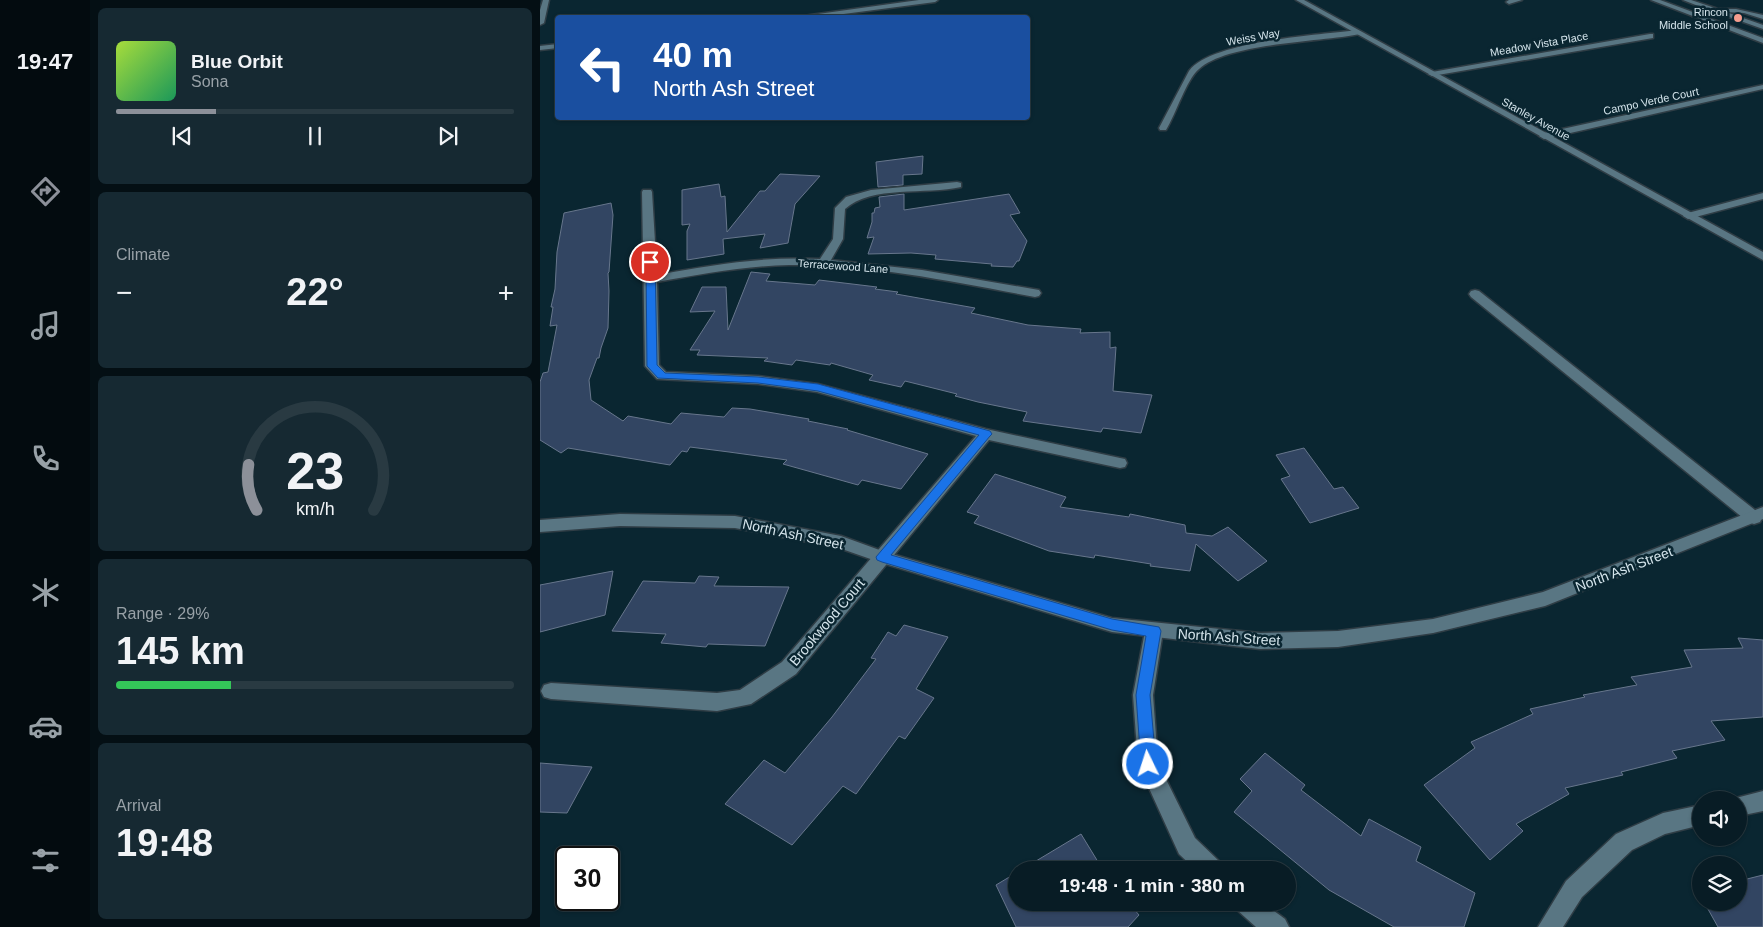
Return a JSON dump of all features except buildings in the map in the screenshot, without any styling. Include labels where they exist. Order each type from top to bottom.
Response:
[{"type":"street","points":[[540,23],[546,0]]},
{"type":"street","points":[[816,15],[935,0]]},
{"type":"street","name":"Stanley Avenue","points":[[1299,0],[1763,257]]},
{"type":"street","points":[[1509,2],[1519,0]]},
{"type":"street","points":[[1654,0],[1763,40]]},
{"type":"street","name":"Weiss Way","points":[[1163,128],[1195,68],[1210,58],[1234,50],[1357,32]]},
{"type":"street","name":"Meadow Vista Place","points":[[1432,74],[1650,36]]},
{"type":"street","points":[[540,48],[555,46]]},
{"type":"street","name":"Campo Verde Court","points":[[1544,136],[1763,88]]},
{"type":"street","points":[[823,264],[838,239],[840,208],[850,198],[871,193],[957,185]]},
{"type":"street","points":[[647,192],[652,366],[662,376],[758,380],[818,388],[986,434],[1120,463]]},
{"type":"street","points":[[1688,216],[1763,196]]},
{"type":"street","name":"Terracewood Lane","points":[[651,280],[700,271],[756,264],[823,264],[910,271],[1035,293]]},
{"type":"street","points":[[1475,294],[1758,515]]},
{"type":"street","name":"Brookwood Court","points":[[551,691],[717,702],[744,698],[789,668],[986,434]]},
{"type":"street","name":"North Ash Street","points":[[540,526],[620,520],[735,522],[841,542],[882,557],[1112,625],[1260,641],[1338,639],[1433,626],[1544,599],[1758,515]]},
{"type":"street","points":[[1154,631],[1143,695],[1148,764],[1186,846],[1202,861]]},
{"type":"street","points":[[1747,804],[1763,801]]},
{"type":"street","points":[[1550,927],[1574,890],[1624,842],[1663,824],[1692,817]]},
{"type":"street","points":[[1254,911],[1277,927]]},
{"type":"lane","points":[[1686,0],[1763,27]]},
{"type":"lane","points":[[1694,15],[1718,11],[1743,10],[1763,17]]},
{"type":"place","name":"Rincon Middle School","points":[[1738,18]]},
{"type":"route","points":[[650,262],[652,366],[662,376],[758,380],[818,388],[986,434],[882,557],[1112,625],[1154,631],[1143,695],[1148,764]]}]
